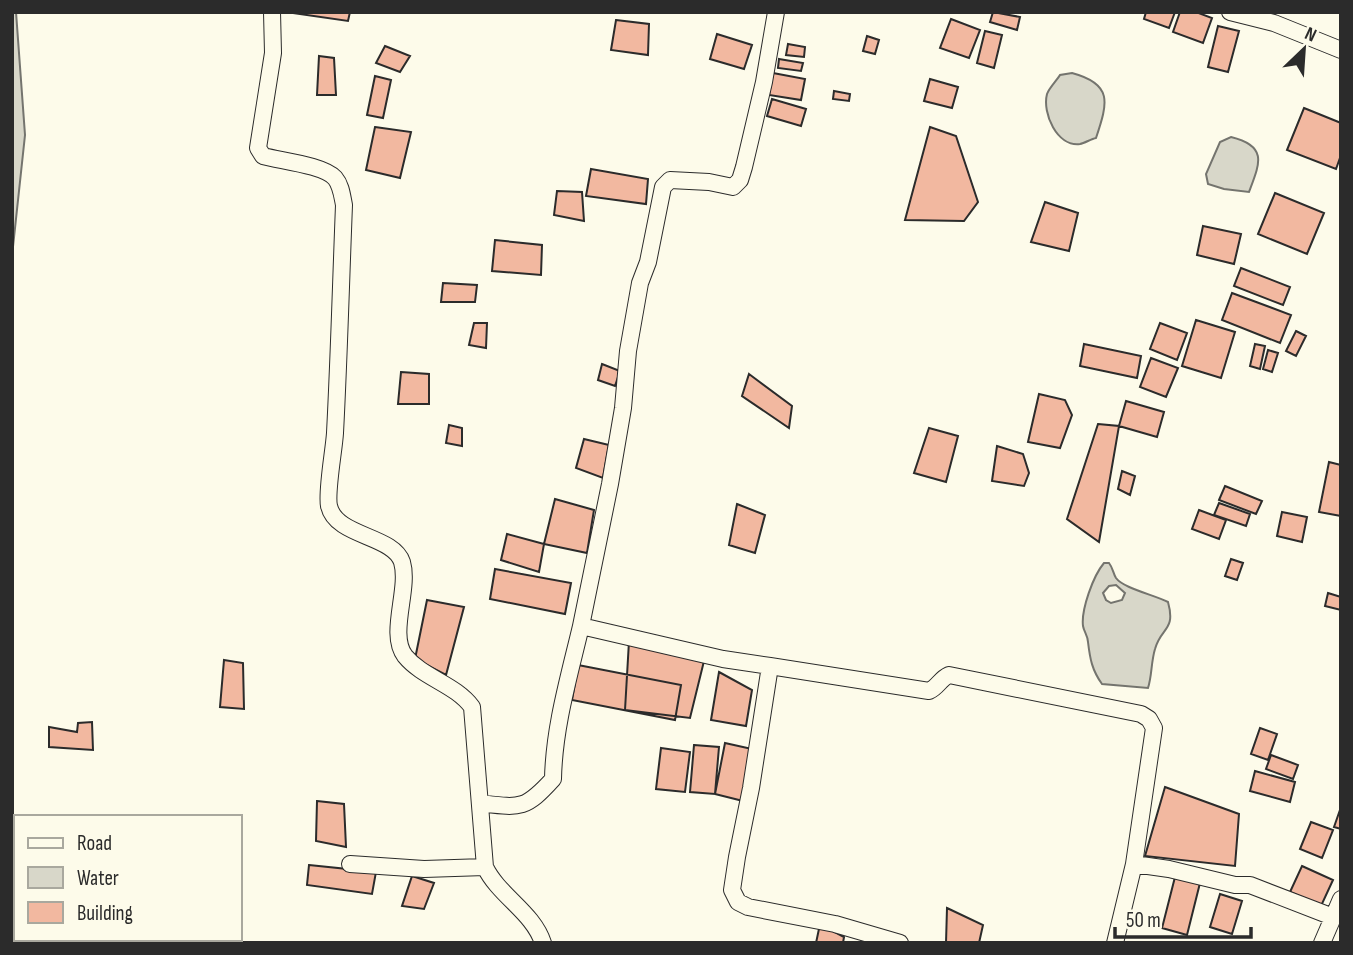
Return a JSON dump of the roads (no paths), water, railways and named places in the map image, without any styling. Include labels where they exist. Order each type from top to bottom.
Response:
[{"type":"street","points":[[272,12],[274,53],[258,148],[263,156],[325,171],[334,177],[341,187],[344,205],[335,433],[328,505],[334,519],[383,545],[401,559],[404,573],[399,642],[403,654],[413,664],[464,696],[472,707],[485,867],[492,881],[530,919],[543,943]]},
{"type":"street","points":[[480,803],[517,807],[535,799],[553,779],[553,752],[558,724],[610,484],[640,283],[649,262],[663,187],[670,180],[709,182],[733,187],[740,180],[764,82],[776,12]]},
{"type":"street","points":[[1230,12],[1274,23],[1341,50]]},
{"type":"street","points":[[580,626],[723,659],[929,691],[949,675],[1149,719],[1154,728],[1133,864],[1115,943]]},
{"type":"street","points":[[770,666],[732,890],[738,902],[748,907],[835,924],[900,943]]},
{"type":"street","points":[[350,864],[424,869],[485,867]]},
{"type":"street","points":[[1133,864],[1169,869],[1235,885],[1250,885],[1333,917]]},
{"type":"street","points":[[1322,943],[1341,899]]},
{"type":"water","points":[[12,12],[16,12],[25,135],[12,256]]},
{"type":"water","points":[[1072,73],[1095,83],[1104,96],[1103,114],[1096,138],[1080,144],[1064,140],[1058,135],[1049,119],[1046,102],[1049,89],[1060,75]]},
{"type":"water","points":[[1231,137],[1251,145],[1258,157],[1249,192],[1208,184],[1206,174],[1220,142]]},
{"type":"water","points":[[1104,563],[1109,563],[1120,582],[1168,602],[1169,624],[1155,649],[1148,688],[1102,684],[1094,669],[1083,619],[1089,593]],"holes":[[[1116,585],[1125,593],[1122,600],[1111,603],[1103,593],[1109,586]]]},
{"type":"water","points":[[12,871],[14,941],[41,943],[12,943]]}]
